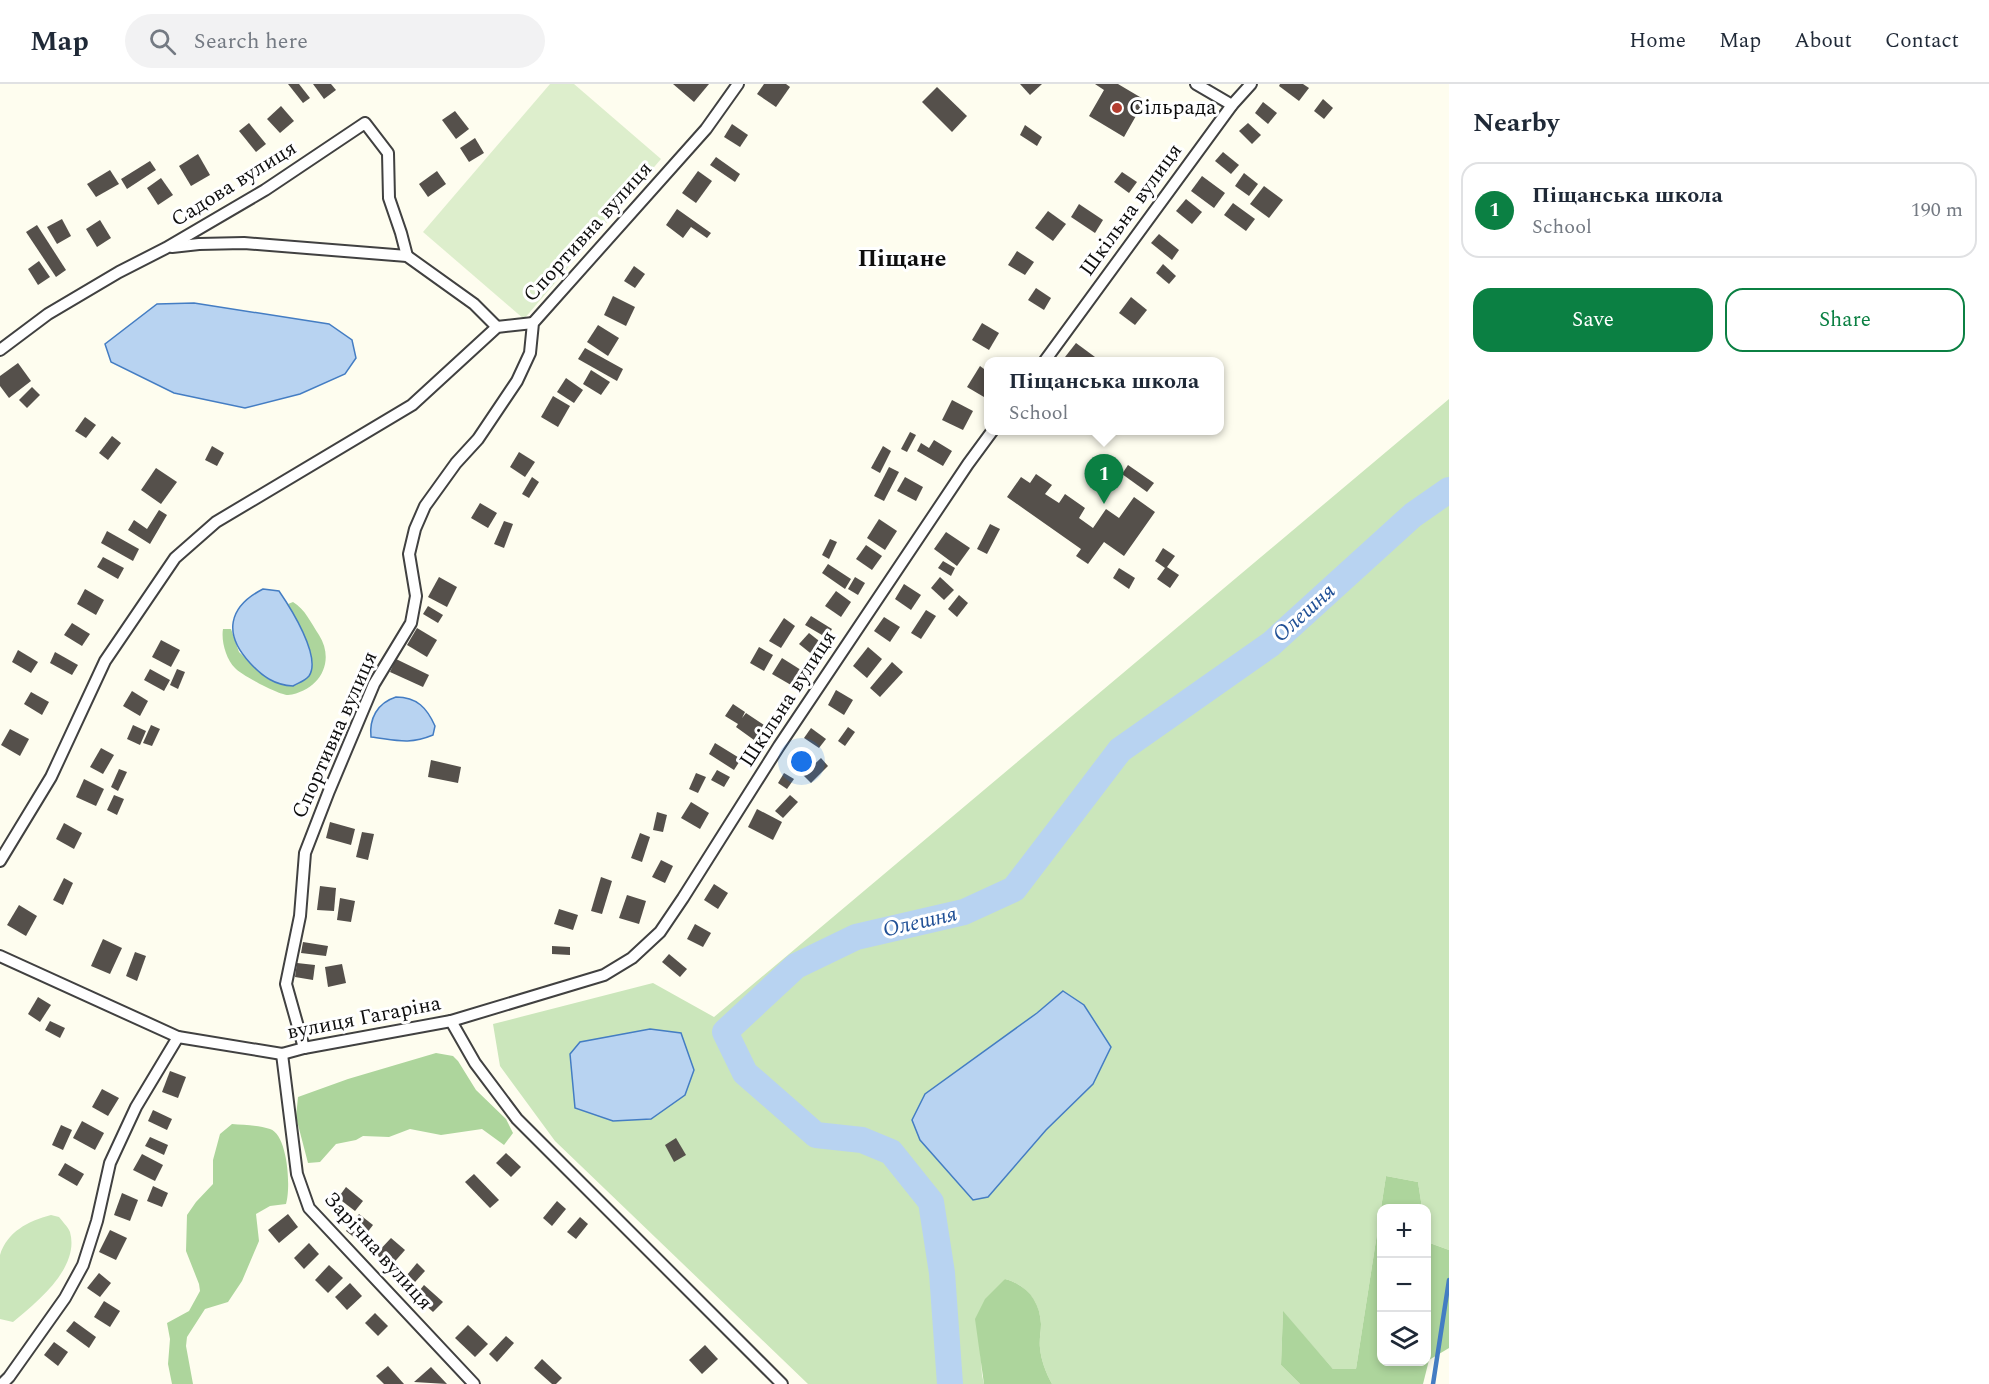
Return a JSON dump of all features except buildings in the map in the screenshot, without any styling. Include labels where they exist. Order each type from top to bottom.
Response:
[{"type":"street","name":"Спортивна вулиця","points":[[304,1048],[286,984],[300,916],[306,853],[329,791],[374,684],[411,623],[416,596],[409,554],[415,529],[437,489],[478,439],[517,381],[530,353],[533,323],[706,129],[738,84]]},
{"type":"street","points":[[1196,84],[1232,105]]},
{"type":"street","name":"Шкільна вулиця","points":[[1048,357],[1232,105],[1251,84]]},
{"type":"street","name":"Садова вулиця","points":[[0,350],[48,314],[265,190],[365,123],[388,153],[388,198],[407,256]]},
{"type":"street","points":[[166,248],[199,244],[244,243],[407,256],[474,304],[497,327]]},
{"type":"street","points":[[0,861],[51,777],[105,661],[175,558],[216,522],[412,405],[497,327],[533,323]]},
{"type":"street","name":"Шкільна вулиця","points":[[604,975],[632,958],[660,932],[779,746],[989,435]]},
{"type":"street","name":"вулиця Гагаріна","points":[[0,956],[178,1036],[282,1054],[451,1021],[604,975]]},
{"type":"street","points":[[451,1021],[476,1063],[517,1119],[782,1384]]},
{"type":"street","points":[[2,1384],[59,1307],[83,1265],[97,1221],[110,1163],[136,1107],[178,1036]]},
{"type":"street","name":"Зарічна вулиця","points":[[282,1054],[297,1174],[309,1208],[474,1384]]},
{"type":"green space","points":[[550,84],[574,84],[661,159],[524,319],[423,232]]},
{"type":"green space","points":[[1449,399],[1449,1250],[1431,1243],[1431,1204],[1421,1204],[1418,1182],[1386,1176],[1382,1204],[1377,1204],[1377,1234],[1356,1369],[1333,1369],[1283,1312],[1281,1365],[1300,1384],[1052,1384],[1041,1353],[1041,1324],[1035,1302],[1020,1285],[1005,1279],[980,1346],[984,1384],[808,1384],[555,1141],[500,1066],[493,1024],[653,983],[714,1017]],"holes":[[[1063,991],[1093,1084],[1046,1130],[1037,1013]]]},
{"type":"green space","points":[[293,602],[304,612],[319,635],[326,655],[322,674],[316,681],[308,688],[288,695],[260,684],[235,668],[227,655],[223,629],[231,629],[239,652],[269,680],[311,654],[303,632],[288,604]]},
{"type":"green space","points":[[436,1053],[453,1056],[476,1090],[506,1119],[513,1133],[504,1145],[482,1129],[441,1135],[410,1129],[389,1137],[363,1136],[356,1140],[336,1144],[320,1162],[308,1163],[296,1117],[298,1097],[348,1079]]},
{"type":"green space","points":[[232,1124],[261,1127],[276,1133],[281,1141],[287,1163],[286,1204],[270,1206],[256,1214],[259,1241],[242,1281],[228,1302],[205,1309],[187,1337],[186,1346],[193,1384],[172,1384],[168,1364],[170,1339],[167,1323],[189,1311],[200,1291],[186,1251],[187,1215],[213,1184],[213,1160],[220,1134]]},
{"type":"green space","points":[[1386,1176],[1418,1182],[1421,1204],[1382,1204]]},
{"type":"green space","points":[[51,1215],[59,1217],[70,1232],[69,1258],[63,1271],[44,1294],[13,1322],[0,1319],[0,1255],[3,1247],[13,1234],[27,1224]]},
{"type":"green space","points":[[1377,1234],[1377,1366],[1428,1366],[1423,1384],[1300,1384],[1281,1365],[1283,1311],[1333,1369],[1356,1369]]},
{"type":"green space","points":[[1431,1243],[1449,1250],[1449,1348],[1431,1359]]},
{"type":"green space","points":[[1005,1279],[1020,1285],[1035,1301],[1041,1324],[1041,1357],[1052,1384],[984,1384],[975,1319],[985,1299]]},
{"type":"water","points":[[194,303],[329,324],[352,340],[356,358],[345,374],[300,394],[245,408],[174,393],[111,362],[105,344],[157,304]]},
{"type":"water","points":[[263,589],[279,591],[297,620],[308,645],[312,668],[309,676],[293,686],[274,682],[264,676],[250,663],[236,642],[233,622],[236,613],[251,596]]},
{"type":"water","points":[[396,697],[415,701],[425,709],[435,726],[433,735],[409,741],[371,737],[371,724],[376,712],[384,703]]},
{"type":"water","points":[[1063,991],[1084,1005],[1111,1047],[1093,1084],[1046,1130],[988,1197],[973,1200],[920,1140],[912,1120],[925,1094],[1037,1013]]},
{"type":"water","points":[[650,1029],[681,1033],[694,1070],[685,1095],[651,1119],[613,1121],[575,1108],[570,1054],[580,1042]]},
{"type":"waterway","name":"Олешня","points":[[950,1384],[942,1273],[931,1202],[891,1152],[862,1140],[816,1135],[745,1073],[725,1032],[796,966],[856,937],[964,912],[1014,889],[1120,750],[1271,644],[1413,515],[1449,490]]},
{"type":"waterway","points":[[1433,1384],[1449,1280]]},
{"type":"place","name":"Сільрада","points":[[1117,108]]},
{"type":"place","name":"Піщанська школа","points":[[1104,504]]},
{"type":"district","name":"Піщане","points":[[902,259]]}]
